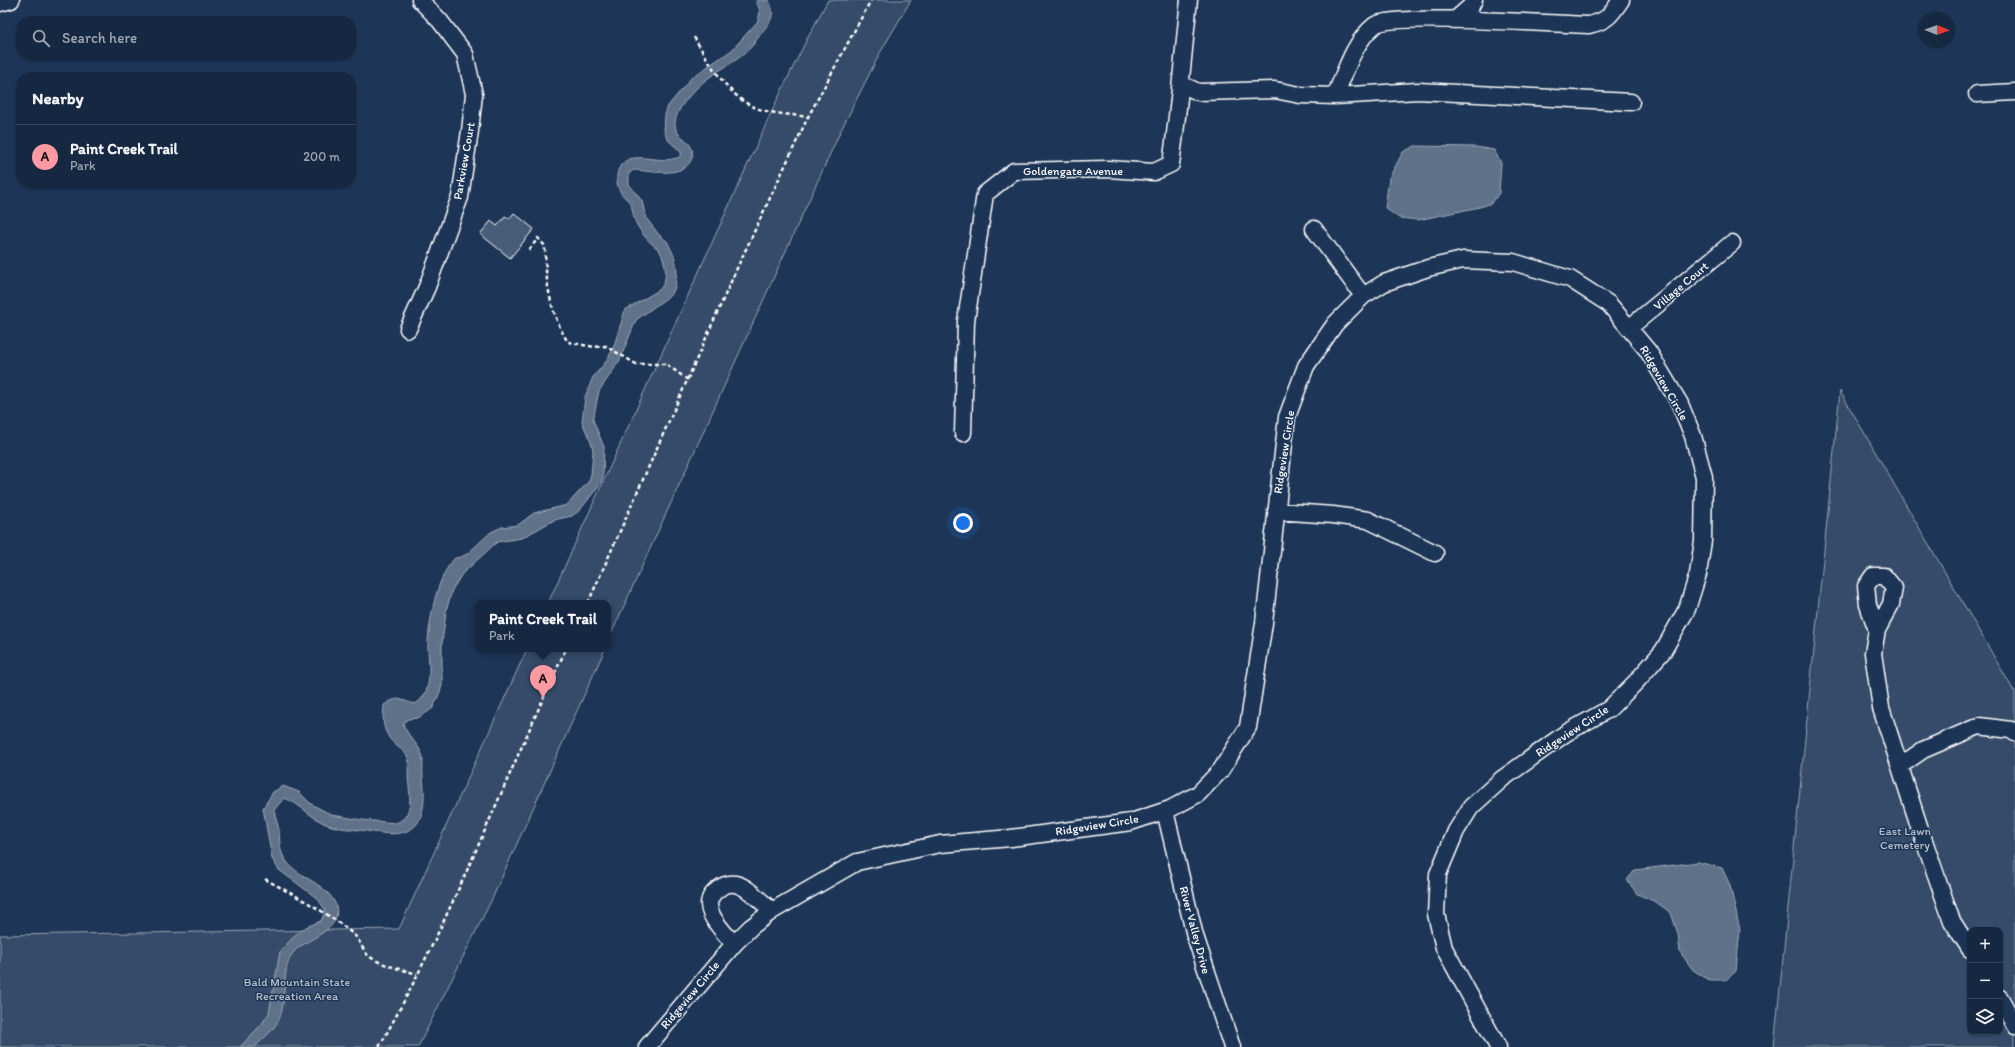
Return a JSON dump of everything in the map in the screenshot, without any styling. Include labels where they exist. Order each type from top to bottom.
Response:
[{"type":"street","points":[[0,3],[11,0]]},
{"type":"street","name":"Parkview Court","points":[[408,329],[427,287],[460,197],[474,94],[465,54],[440,21],[420,0]]},
{"type":"street","name":"Goldengate Avenue","points":[[963,433],[966,322],[985,194],[1014,171],[1108,169],[1154,172],[1171,164],[1179,111],[1189,0]]},
{"type":"street","points":[[1455,20],[1471,6],[1474,0]]},
{"type":"street","points":[[1335,96],[1364,36],[1376,24],[1410,19],[1589,25],[1602,22],[1612,13],[1621,0]]},
{"type":"street","points":[[1181,84],[1198,92],[1275,90],[1300,95],[1335,96],[1418,91],[1631,102]]},
{"type":"street","points":[[1977,94],[2015,92]]},
{"type":"street","points":[[1314,229],[1363,296]]},
{"type":"street","name":"Village Court","points":[[1629,328],[1732,243]]},
{"type":"street","name":"Ridgeview Circle","points":[[647,1047],[734,944],[751,927],[772,911],[857,862],[940,844],[1011,838],[1131,822],[1164,811],[1198,794],[1216,775],[1248,727],[1264,623],[1287,417],[1306,366],[1336,324],[1363,296],[1384,283],[1428,268],[1463,260],[1513,262],[1570,278],[1609,304],[1652,358],[1680,404],[1693,436],[1704,477],[1703,541],[1698,574],[1687,609],[1663,651],[1636,682],[1609,709],[1566,733],[1502,779],[1472,807],[1456,831],[1438,874],[1436,914],[1444,948],[1498,1047]]},
{"type":"street","points":[[1276,511],[1333,515],[1368,520],[1435,553]]},
{"type":"street","points":[[1878,630],[1873,653],[1881,708],[1920,829],[1952,921],[1967,944]]},
{"type":"street","points":[[1900,766],[1923,750],[1979,726],[2011,730],[2015,732]]},
{"type":"street","name":"River Valley Drive","points":[[1164,811],[1195,936],[1232,1047]]},
{"type":"street","points":[[734,944],[712,918],[709,905],[713,893],[723,886],[735,884],[748,891],[772,911]]},
{"type":"street","points":[[2001,999],[2015,1025]]},
{"type":"path","points":[[589,600],[738,266],[808,117],[871,0]]},
{"type":"path","points":[[694,37],[708,60],[725,83],[747,104],[771,112],[808,117]]},
{"type":"path","points":[[529,250],[538,238],[545,246],[545,268],[554,313],[561,331],[568,342],[594,347],[606,346],[636,364],[666,364],[688,380]]},
{"type":"path","points":[[379,1047],[456,894],[565,652]]},
{"type":"path","points":[[265,879],[317,909],[340,925],[356,938],[368,956],[380,962],[417,974]]},
{"type":"green space","points":[[828,0],[911,0],[880,53],[841,130],[611,634],[611,600],[549,600],[777,100]]},
{"type":"green space","name":"East Lawn Cemetery","points":[[1840,391],[2015,693],[2015,1047],[1774,1047]]},
{"type":"green space","name":"Bald Mountain State Recreation Area","points":[[526,652],[604,652],[492,899],[418,1047],[0,1047],[0,935],[399,929]]},
{"type":"shaded area","points":[[756,0],[769,0],[772,17],[768,25],[746,53],[700,85],[684,102],[678,112],[675,128],[692,148],[693,154],[688,165],[675,171],[658,172],[634,170],[629,173],[629,184],[642,201],[646,218],[660,236],[667,241],[675,258],[677,270],[675,287],[672,294],[636,320],[619,362],[599,391],[593,420],[604,447],[603,477],[601,483],[580,510],[572,516],[554,520],[522,538],[497,542],[462,574],[452,590],[446,612],[442,643],[442,686],[438,697],[433,708],[418,718],[408,719],[403,723],[423,757],[424,798],[422,813],[416,825],[411,829],[395,834],[337,827],[328,825],[316,819],[295,803],[284,798],[274,810],[279,830],[280,847],[284,858],[292,868],[328,893],[336,906],[337,915],[334,922],[328,928],[298,948],[292,954],[286,968],[282,1010],[278,1022],[255,1047],[240,1047],[261,1025],[269,1013],[280,952],[295,935],[306,927],[321,921],[325,910],[318,899],[279,870],[272,859],[263,808],[273,792],[283,786],[299,792],[311,804],[332,815],[362,820],[396,823],[403,819],[407,813],[410,800],[408,777],[409,760],[405,753],[389,738],[386,733],[383,717],[384,705],[396,699],[415,704],[422,699],[426,692],[429,676],[428,641],[433,608],[443,575],[455,558],[467,554],[491,532],[502,527],[518,525],[534,513],[567,505],[589,481],[593,452],[592,445],[582,422],[585,397],[593,377],[605,363],[613,349],[625,310],[659,290],[664,282],[665,276],[665,265],[659,250],[640,230],[635,220],[631,204],[619,189],[617,177],[619,169],[624,162],[629,159],[643,158],[667,160],[681,156],[681,152],[667,139],[664,131],[665,115],[668,106],[692,77],[732,50],[758,21],[760,11]]},
{"type":"shaded area","points":[[1415,146],[1476,147],[1494,150],[1501,163],[1499,193],[1492,203],[1480,207],[1418,220],[1399,218],[1385,208],[1389,178],[1403,152]]},
{"type":"shaded area","points":[[1698,862],[1722,868],[1730,885],[1740,930],[1736,971],[1726,980],[1709,980],[1693,970],[1680,952],[1678,934],[1671,913],[1656,902],[1637,894],[1627,880],[1635,870]]},
{"type":"building","points":[[514,213],[534,229],[510,258],[480,234],[491,221],[497,226],[506,216],[509,219]]},
{"type":"place","name":"Paint Creek Trail","points":[[543,698]]}]
